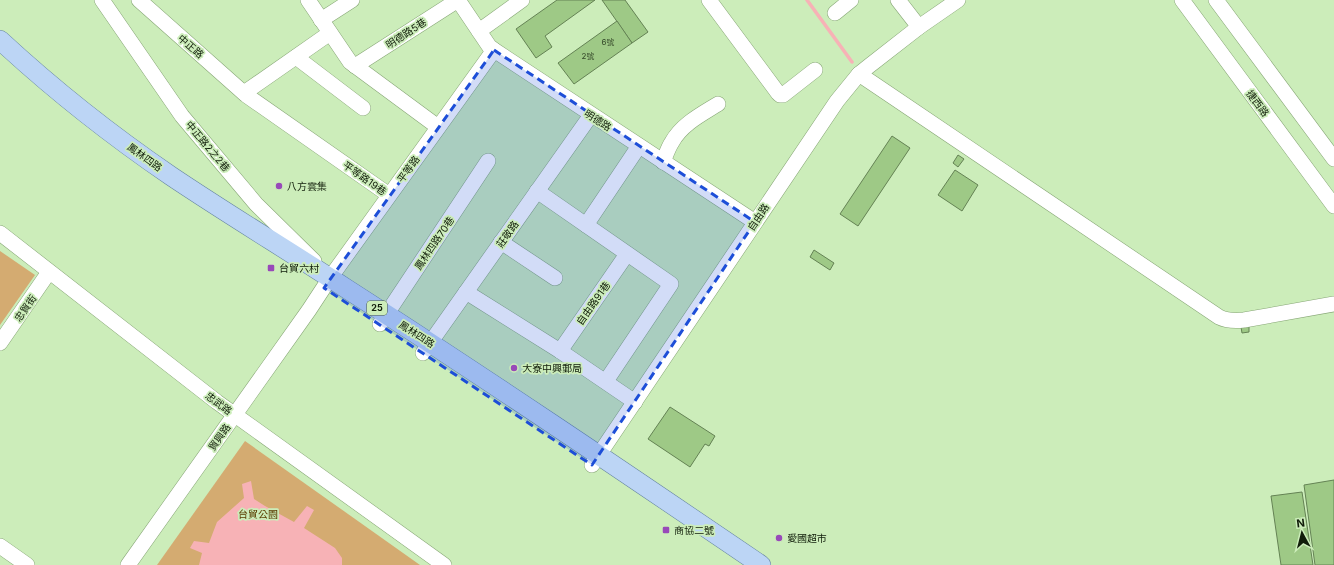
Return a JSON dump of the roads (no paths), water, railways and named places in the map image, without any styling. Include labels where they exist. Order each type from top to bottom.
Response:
[{"type":"main road","name":"鳳林四路","points":[[0,40],[43,80],[114,135],[327,283]]},
{"type":"main road","name":"鳳林四路","points":[[0,55],[37,88],[107,144],[165,185],[327,283],[596,460],[761,565]]},
{"type":"main road","name":"鳳林四路","points":[[596,460],[739,565]]},
{"type":"street","name":"中正路2之2巷","points":[[102,0],[182,116],[256,204],[327,283]]},
{"type":"street","points":[[308,0],[350,62],[438,127]]},
{"type":"street","points":[[321,20],[352,0]]},
{"type":"street","name":"明德路","points":[[458,0],[489,46],[494,50],[755,222]]},
{"type":"street","name":"明德路5巷","points":[[355,66],[458,0]]},
{"type":"street","points":[[479,31],[522,0]]},
{"type":"street","points":[[709,0],[780,95],[783,95],[815,70]]},
{"type":"street","points":[[835,13],[851,0]]},
{"type":"street","points":[[898,0],[918,27]]},
{"type":"street","name":"自由路","points":[[596,460],[837,101],[859,74],[918,27],[958,0]]},
{"type":"street","name":"捷西路","points":[[1182,0],[1334,206]]},
{"type":"street","points":[[1216,0],[1334,159]]},
{"type":"street","name":"中正路","points":[[141,1],[244,93],[340,160]]},
{"type":"street","points":[[244,93],[330,33]]},
{"type":"street","name":"平等路","points":[[327,283],[494,50]]},
{"type":"street","points":[[296,57],[363,108]]},
{"type":"street","points":[[859,74],[1225,320],[1244,320],[1334,304]]},
{"type":"street","points":[[663,162],[672,141],[690,121],[718,104]]},
{"type":"street","name":"莊敬路","points":[[426,348],[591,115]]},
{"type":"street","points":[[586,225],[639,146]]},
{"type":"street","name":"平等路19巷","points":[[340,160],[389,195]]},
{"type":"street","name":"鳳林四路70巷","points":[[383,319],[488,161]]},
{"type":"street","points":[[537,191],[671,284],[606,381]]},
{"type":"street","name":"忠武路","points":[[0,233],[234,415],[441,564]]},
{"type":"street","points":[[501,242],[555,278]]},
{"type":"street","name":"自由路91巷","points":[[560,351],[627,254]]},
{"type":"street","name":"忠貿街","points":[[0,343],[49,272]]},
{"type":"street","name":"貿興路","points":[[128,565],[327,283]]},
{"type":"street","points":[[466,292],[560,351],[635,402]]},
{"type":"street","points":[[0,546],[27,565]]},
{"type":"waterway","points":[[807,0],[852,62]]},
{"type":"place","name":"八方雲集","points":[[279,186]]},
{"type":"place","name":"台貿六村","points":[[271,268]]},
{"type":"place","name":"大寮中興郵局","points":[[514,368]]},
{"type":"place","name":"商協二號","points":[[666,530]]},
{"type":"place","name":"愛國超市","points":[[779,538]]},
{"type":"park label","name":"台貿公園","points":[[258,514]]}]
